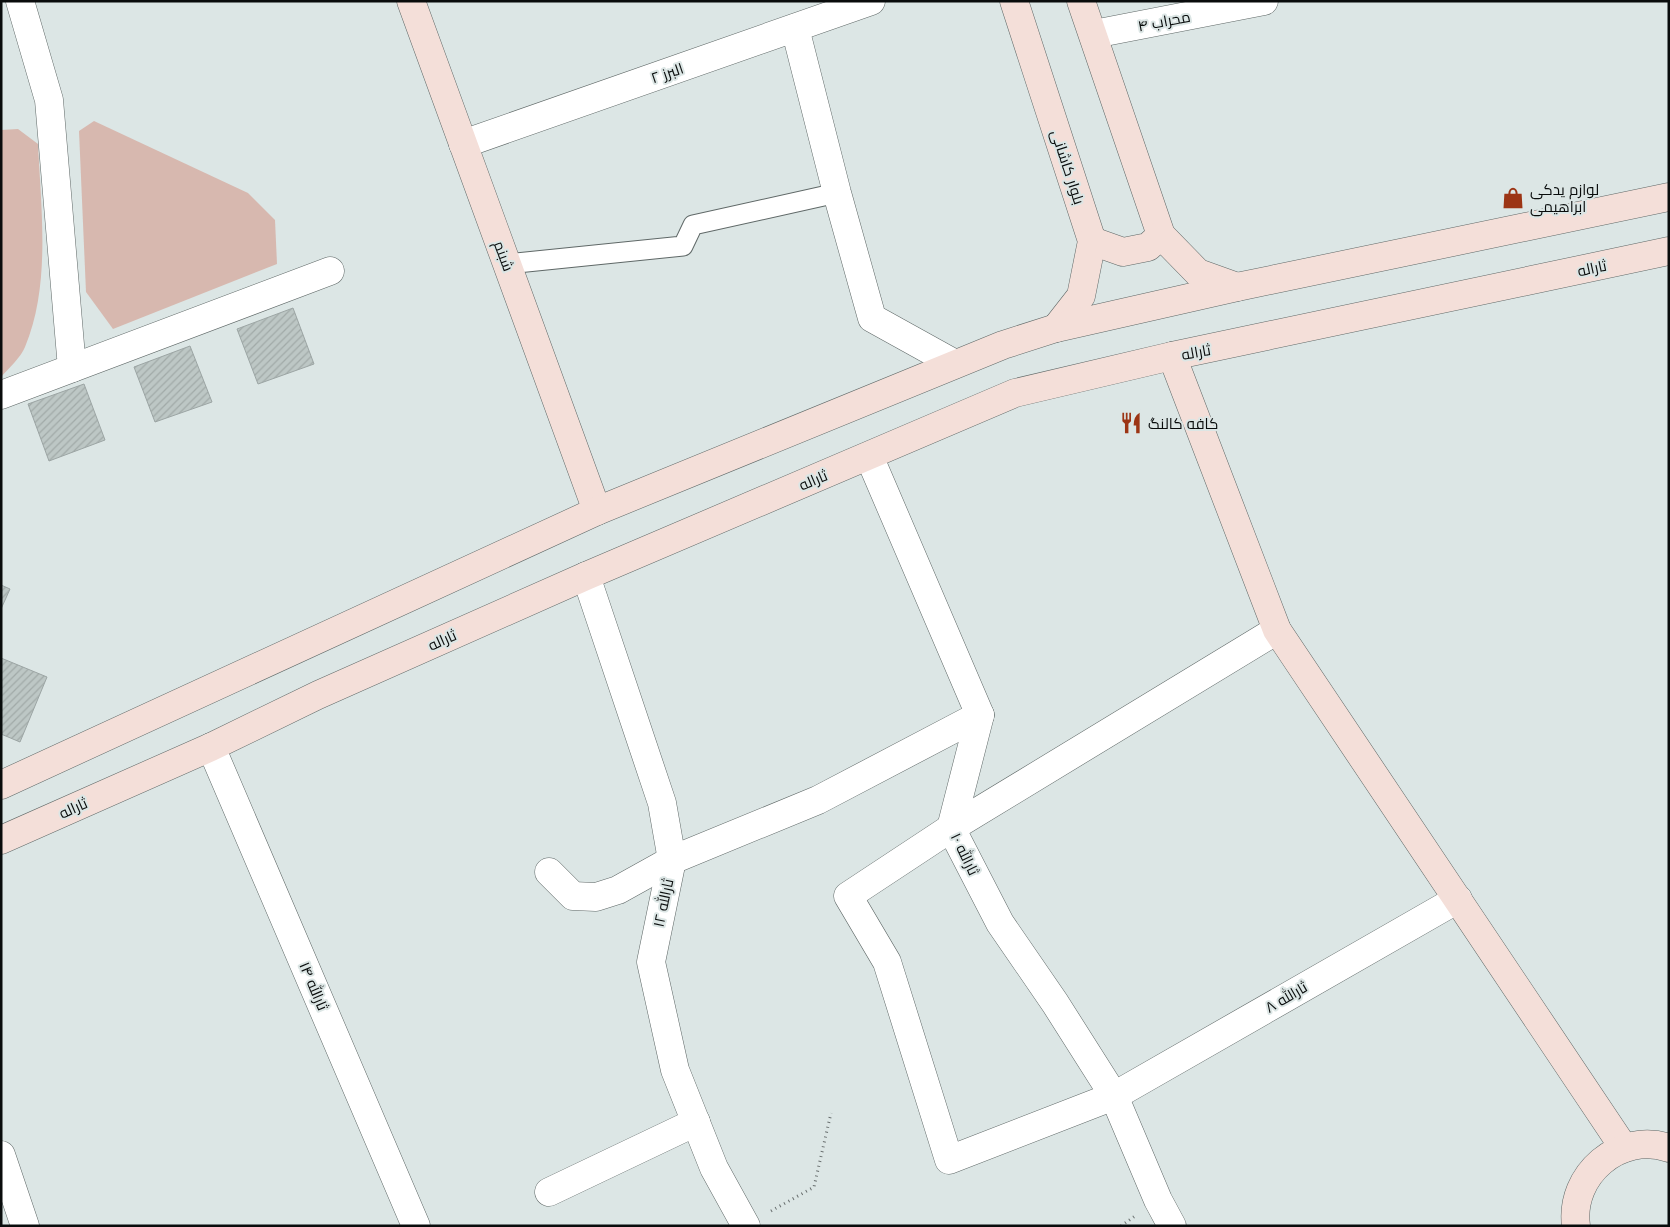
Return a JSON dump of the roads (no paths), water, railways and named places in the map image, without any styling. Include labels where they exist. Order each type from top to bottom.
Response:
[{"type":"main road","name":"شبنم","points":[[411,1],[597,511]]},
{"type":"main road","name":"بلوار کاشانی","points":[[1014,1],[1092,240],[1081,296],[1056,328]]},
{"type":"main road","points":[[1081,1],[1094,34],[1161,235],[1198,273],[1237,287]]},
{"type":"main road","points":[[1,784],[597,511],[1004,345],[1056,328],[1237,287],[1669,197]]},
{"type":"main road","points":[[1092,240],[1123,252],[1148,247],[1161,235]]},
{"type":"main road","name":"ثاراله","points":[[1,840],[211,747],[318,695],[586,576],[1014,393],[1172,356],[1669,251]]},
{"type":"main road","points":[[1172,356],[1277,630],[1624,1148]]},
{"type":"main road","points":[[1576,1226],[1577,1199],[1583,1182],[1594,1167],[1608,1155],[1624,1148],[1643,1144],[1662,1145],[1669,1148]]},
{"type":"street","points":[[20,1],[49,100],[72,368]]},
{"type":"street","name":"البرز ۲","points":[[463,144],[871,1]]},
{"type":"street","name":"محراب ۴","points":[[1094,34],[1264,1]]},
{"type":"street","points":[[795,28],[837,193],[872,318],[955,364]]},
{"type":"street","points":[[1,395],[330,271]]},
{"type":"street","points":[[549,872],[573,896],[596,897],[618,890],[672,860],[818,800],[980,715],[869,456]]},
{"type":"street","name":"ثارالله ۱۲","points":[[586,576],[662,803],[672,860],[651,962],[675,1070],[714,1168],[746,1226]]},
{"type":"street","points":[[951,828],[1277,630]]},
{"type":"street","name":"ثارالله ۱۰","points":[[980,715],[951,828],[1000,923],[1055,1003],[1114,1096],[1158,1200],[1172,1226]]},
{"type":"street","name":"ثارالله ۱۴","points":[[211,747],[416,1226]]},
{"type":"street","name":"ثارالله ۸","points":[[951,828],[848,896],[887,962],[949,1160],[1114,1096],[1458,899]]},
{"type":"street","points":[[549,1192],[696,1122]]},
{"type":"street","points":[[3,1164],[25,1226]]},
{"type":"lane","points":[[507,264],[683,246],[693,225],[837,193]]},
{"type":"place","name":"لوازم یدکی ابراهیمی","points":[[1513,198]]},
{"type":"place","name":"کافه کالنگ","points":[[1131,423]]}]
